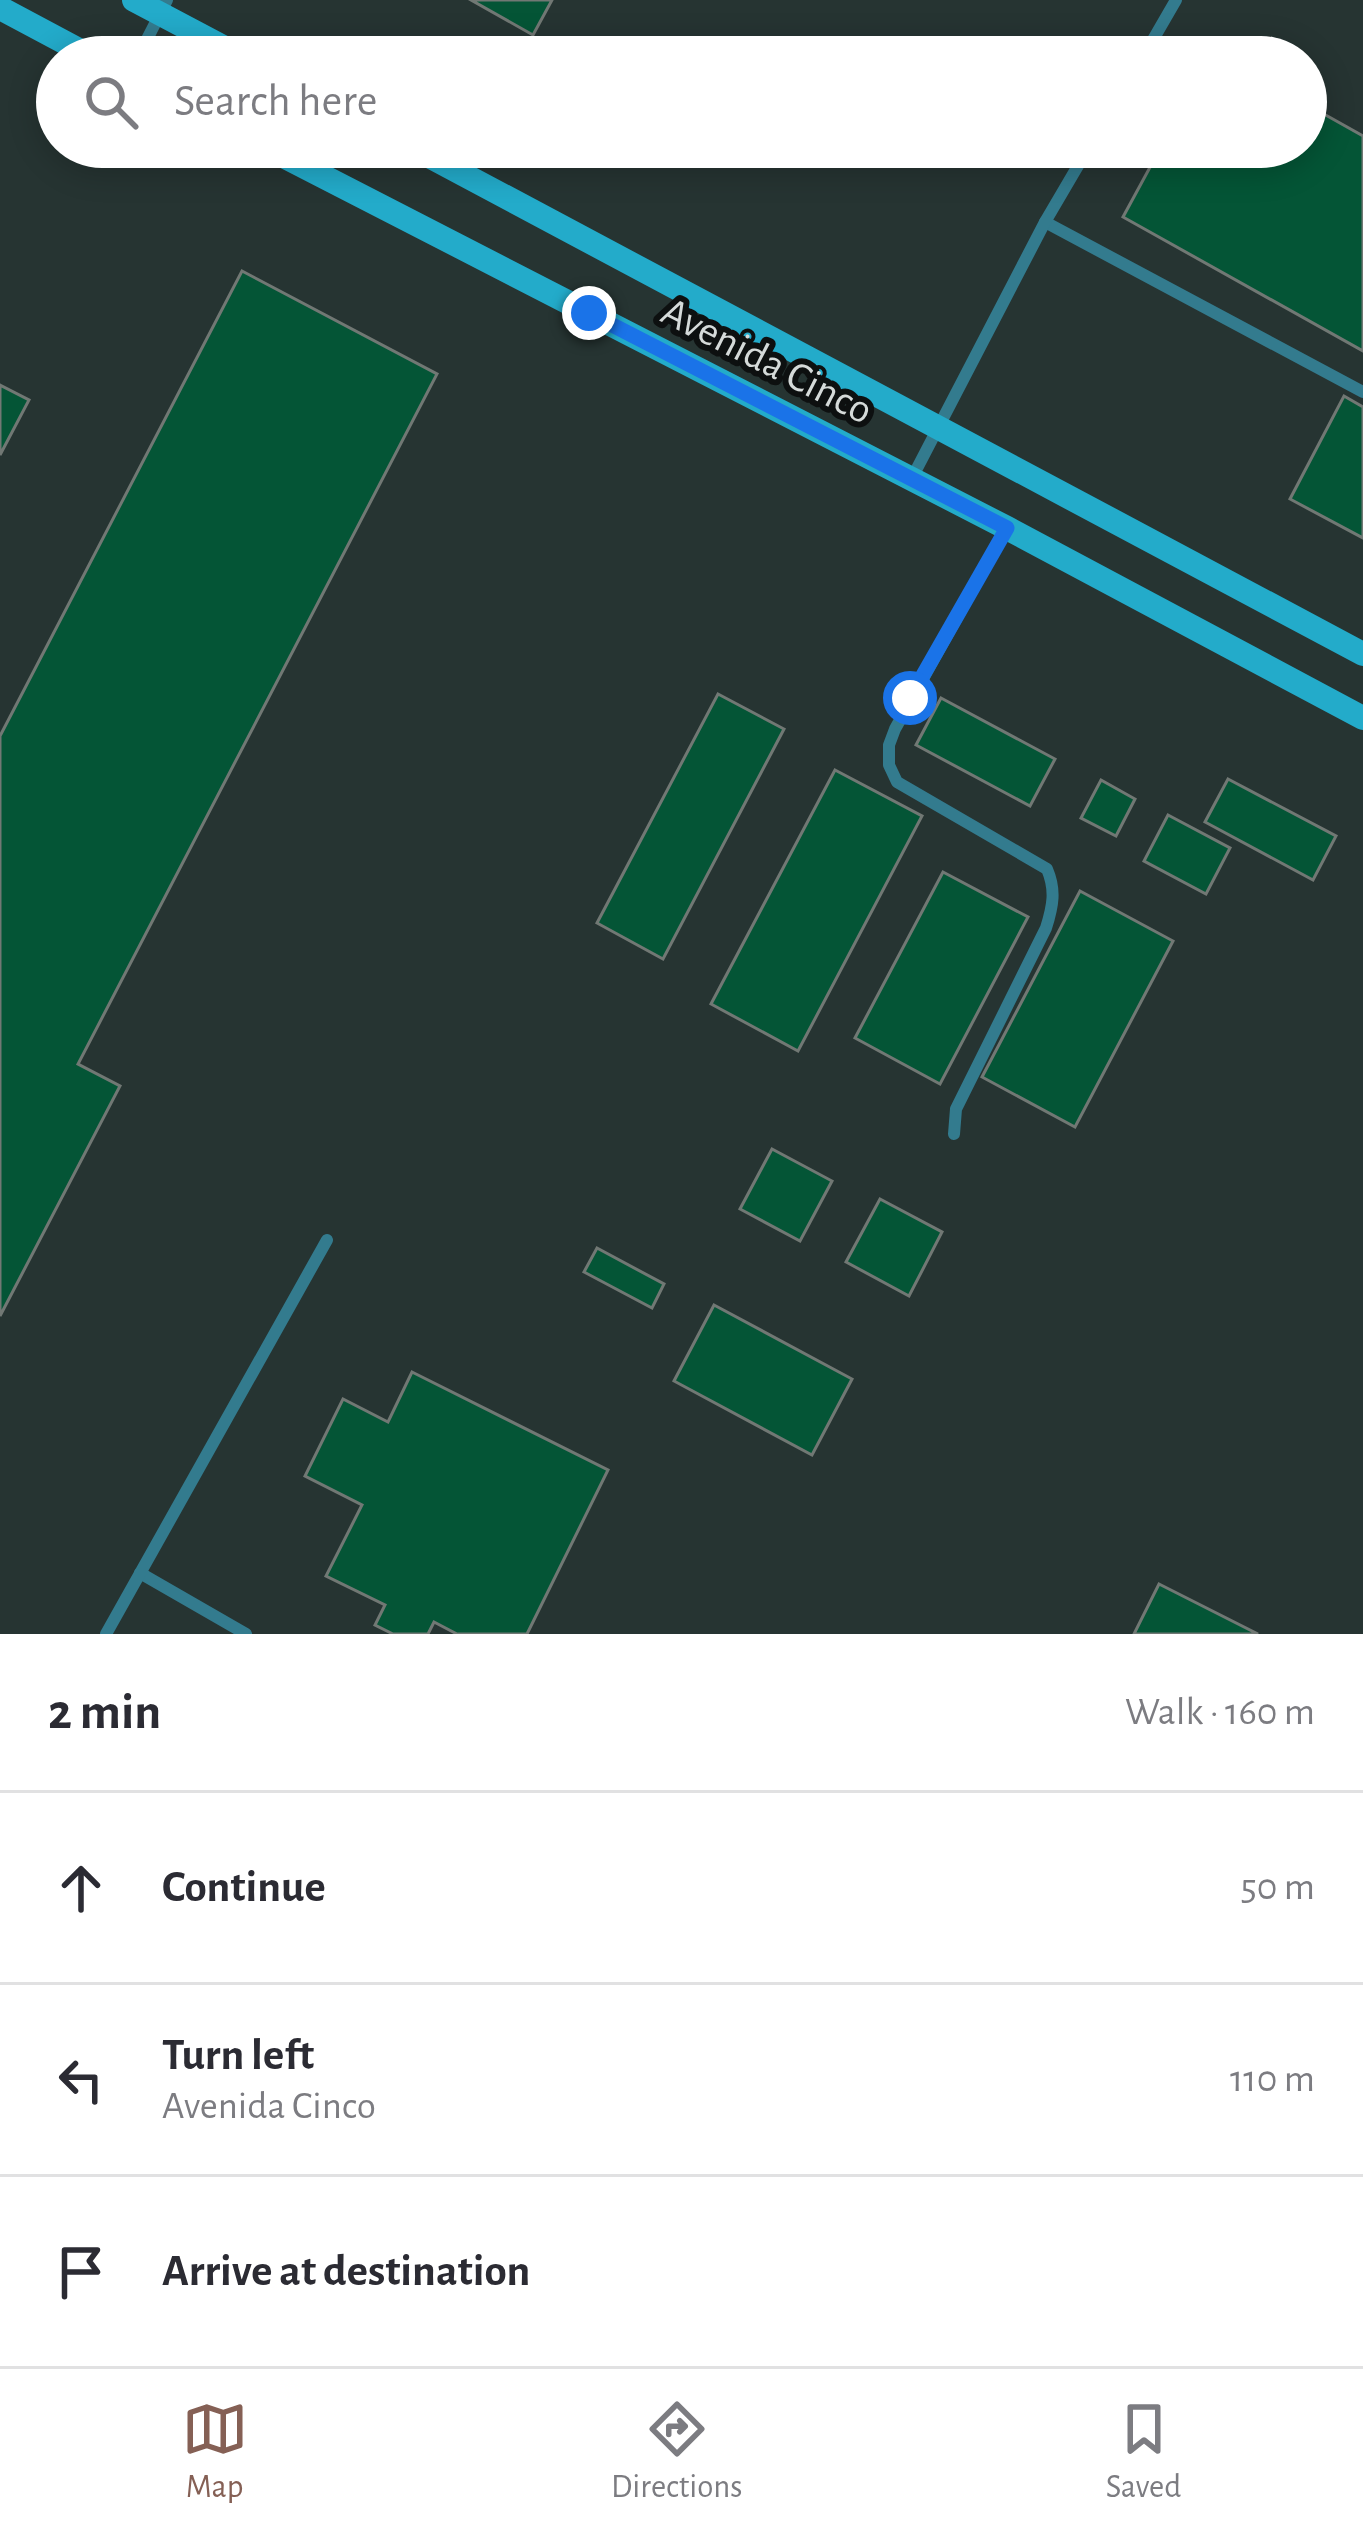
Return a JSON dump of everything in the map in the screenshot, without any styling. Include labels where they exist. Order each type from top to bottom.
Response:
[{"type":"street","points":[[134,0],[163,7],[209,36]]},
{"type":"street","points":[[0,8],[53,36]]},
{"type":"street","name":"Avenida Cinco","points":[[307,168],[1007,528],[1363,718]]},
{"type":"street","name":"Avenida Cinco","points":[[451,168],[1363,654]]},
{"type":"lane","points":[[1156,36],[1177,0]]},
{"type":"lane","points":[[148,36],[163,7]]},
{"type":"lane","points":[[912,479],[1077,168]]},
{"type":"lane","points":[[1045,222],[1363,392]]},
{"type":"lane","points":[[954,1134],[956,1109],[1046,928],[1054,901],[1052,880],[1047,868],[898,782],[889,765],[889,746],[910,698],[1007,528]]},
{"type":"lane","points":[[106,1634],[327,1240]]},
{"type":"lane","points":[[140,1573],[246,1634]]},
{"type":"shaded area","points":[[0,0],[1363,0],[1363,1634],[0,1634]]},
{"type":"building","points":[[471,0],[552,0],[533,35]]},
{"type":"building","points":[[1327,116],[1363,136],[1363,351],[1123,217],[1150,168],[1327,168]]},
{"type":"building","points":[[242,271],[437,374],[78,1064],[120,1086],[0,1316],[0,736]]},
{"type":"building","points":[[0,385],[29,400],[0,455]]},
{"type":"building","points":[[1344,396],[1363,407],[1363,538],[1290,499]]},
{"type":"building","points":[[718,694],[784,729],[663,959],[597,923]]},
{"type":"building","points":[[941,698],[1055,759],[1030,806],[916,745]]},
{"type":"building","points":[[835,770],[922,816],[798,1051],[711,1004]]},
{"type":"building","points":[[1228,779],[1336,836],[1313,880],[1205,822]]},
{"type":"building","points":[[1101,780],[1135,799],[1116,836],[1081,818]]},
{"type":"building","points":[[1168,815],[1230,848],[1206,894],[1144,861]]},
{"type":"building","points":[[943,872],[1028,917],[940,1084],[855,1038]]},
{"type":"building","points":[[1080,891],[1173,941],[1075,1127],[982,1077]]},
{"type":"building","points":[[772,1149],[832,1181],[800,1241],[740,1209]]},
{"type":"building","points":[[880,1199],[942,1232],[909,1296],[846,1262]]},
{"type":"building","points":[[597,1248],[664,1284],[652,1308],[584,1272]]},
{"type":"building","points":[[714,1305],[852,1379],[812,1455],[674,1381]]},
{"type":"building","points":[[412,1372],[608,1470],[527,1634],[457,1634],[434,1622],[428,1634],[393,1634],[375,1625],[385,1605],[326,1576],[362,1505],[305,1476],[343,1399],[388,1422]]},
{"type":"building","points":[[1159,1584],[1258,1634],[1134,1634]]},
{"type":"route","points":[[589,313],[1007,528],[910,698]]}]
